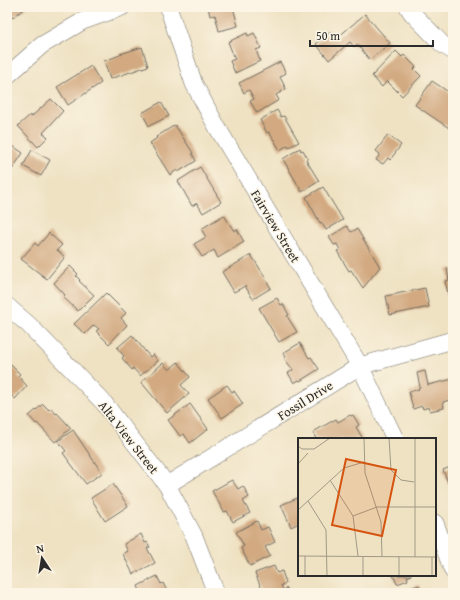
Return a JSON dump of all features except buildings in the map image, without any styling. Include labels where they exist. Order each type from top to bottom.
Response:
[{"type":"street","points":[[7,76],[42,45],[83,21],[122,7]]},
{"type":"street","name":"Fairview Street","points":[[168,7],[194,84],[217,127],[360,366],[395,438]]},
{"type":"street","points":[[408,7],[442,44],[453,51]]},
{"type":"street","name":"Alta View Street","points":[[7,306],[29,325],[104,403],[167,485],[194,536],[216,593]]},
{"type":"street","name":"Fossil Drive","points":[[167,485],[360,366],[453,340]]},
{"type":"street","points":[[436,525],[453,571]]}]
